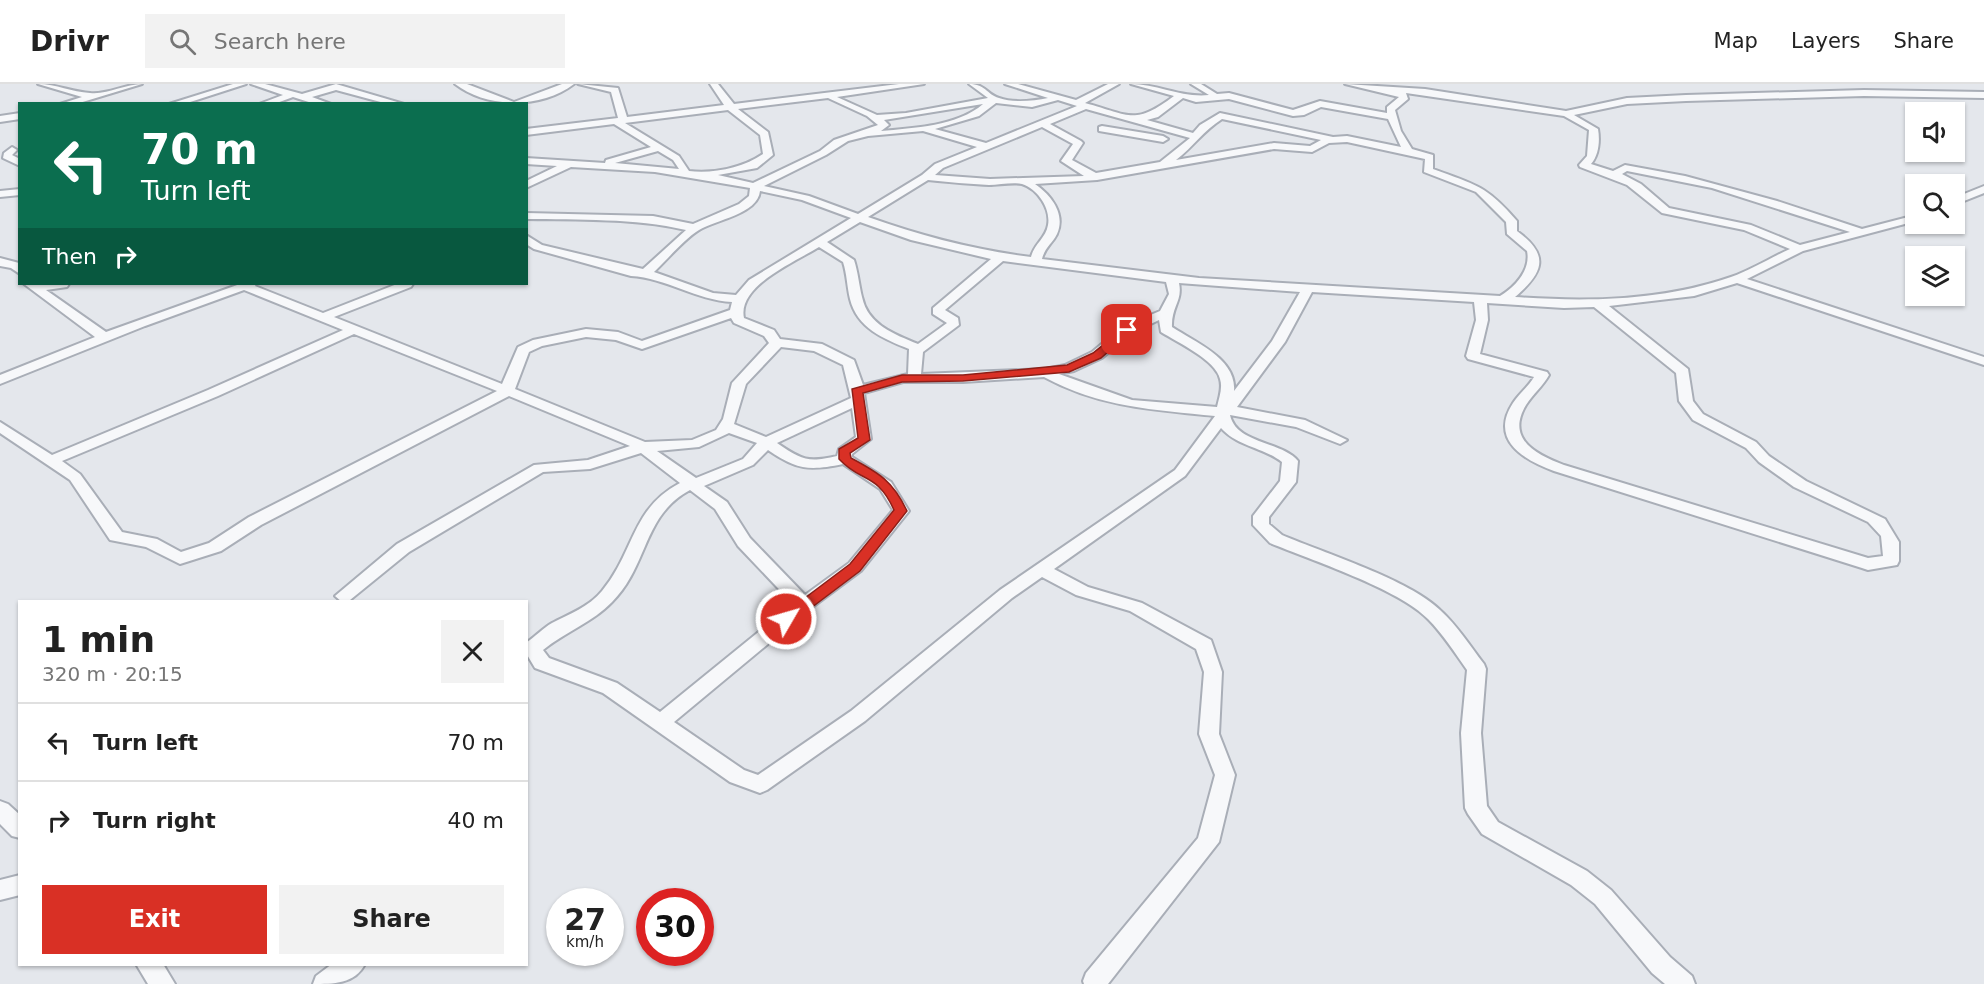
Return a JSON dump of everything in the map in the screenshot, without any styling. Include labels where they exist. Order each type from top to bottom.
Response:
[{"type":"street","points":[[42,84],[91,97]]},
{"type":"street","points":[[72,102],[138,84]]},
{"type":"street","points":[[180,102],[242,84]]},
{"type":"street","points":[[255,84],[319,102]]},
{"type":"street","points":[[459,84],[507,102]]},
{"type":"street","points":[[522,102],[570,84]]},
{"type":"street","points":[[582,84],[615,90],[619,120],[680,162],[684,172]]},
{"type":"street","points":[[608,88],[618,84]]},
{"type":"street","points":[[706,176],[715,172],[753,166],[768,155],[765,134],[729,106],[714,84]]},
{"type":"street","points":[[528,132],[920,84]]},
{"type":"street","points":[[973,84],[988,93],[994,100]]},
{"type":"street","points":[[1009,84],[1057,98],[1078,107],[1135,121],[1194,140]]},
{"type":"street","points":[[776,344],[769,333],[738,320],[736,316],[738,305],[753,283],[926,177],[939,166],[1044,124],[1078,107],[1115,84]]},
{"type":"street","points":[[1135,84],[1180,96],[1212,98],[1229,96],[1293,113],[1301,113],[1320,104],[1391,117]]},
{"type":"street","points":[[1195,84],[1213,94],[1212,98],[1220,105],[1220,116]]},
{"type":"street","points":[[1349,84],[1403,95],[1414,90]]},
{"type":"street","points":[[271,102],[336,87],[392,102]]},
{"type":"street","points":[[1370,88],[1414,90],[1566,114],[1593,129],[1596,139],[1593,141],[1592,157],[1584,165],[1614,175],[1636,186],[1648,194],[1655,205],[1666,211],[1747,227],[1799,249]]},
{"type":"street","points":[[1566,114],[1627,101],[1686,98],[1864,93],[1984,95]]},
{"type":"street","points":[[832,95],[832,98],[876,118],[884,125],[864,134]]},
{"type":"street","points":[[1403,95],[1404,99],[1391,106],[1391,117],[1408,151]]},
{"type":"street","points":[[1135,121],[1155,115],[1180,96]]},
{"type":"street","points":[[876,118],[893,118],[924,113],[945,106],[994,100],[1032,104],[1057,98]]},
{"type":"street","points":[[755,186],[823,153],[829,146],[845,137],[886,134],[963,119],[978,113],[994,100]]},
{"type":"street","points":[[1078,107],[1100,123],[1102,129]]},
{"type":"street","points":[[0,119],[18,116]]},
{"type":"street","points":[[1161,167],[1194,140],[1203,127],[1220,116],[1311,136],[1408,151],[1430,157],[1428,170],[1477,188],[1488,196],[1500,213],[1512,221],[1511,232],[1533,250],[1534,255],[1528,278],[1510,298],[1500,301]]},
{"type":"street","points":[[1044,124],[1081,136],[1102,129],[1194,140]]},
{"type":"street","points":[[917,128],[988,147]]},
{"type":"street","points":[[1081,136],[1066,161],[1097,177]]},
{"type":"street","points":[[926,177],[990,183],[1097,177],[1259,148],[1312,148],[1327,140],[1341,140]]},
{"type":"street","points":[[598,165],[657,148]]},
{"type":"street","points":[[0,153],[16,149]]},
{"type":"street","points":[[16,149],[8,154],[8,158],[18,162]]},
{"type":"street","points":[[528,161],[684,172],[706,176],[820,203],[915,238],[1000,256],[1172,279],[1307,290],[1500,301],[1597,303],[1683,295],[1737,279],[1799,249],[1905,221]]},
{"type":"street","points":[[528,184],[572,163]]},
{"type":"street","points":[[1614,175],[1625,168],[1700,182],[1861,232]]},
{"type":"street","points":[[1024,182],[1044,194],[1054,221],[1051,236],[1040,246],[1036,261]]},
{"type":"street","points":[[646,273],[694,228],[743,206],[754,197],[755,186]]},
{"type":"street","points":[[1965,197],[1984,189]]},
{"type":"street","points":[[0,194],[18,192]]},
{"type":"street","points":[[532,217],[653,219],[694,228]]},
{"type":"street","points":[[528,240],[538,247],[631,272],[646,273],[738,305]]},
{"type":"street","points":[[820,243],[848,260],[857,304],[875,328],[888,337],[915,347],[914,377]]},
{"type":"street","points":[[916,351],[953,326],[954,321],[937,312],[1000,256]]},
{"type":"street","points":[[2,262],[18,258]]},
{"type":"street","points":[[2,262],[15,265],[18,269]]},
{"type":"street","points":[[1172,279],[1175,294],[1165,313],[1166,329],[1211,358],[1224,371],[1228,391],[1225,414],[1235,435],[1279,452],[1290,461],[1288,482],[1261,516],[1261,525],[1276,538],[1402,592],[1434,614],[1477,669],[1471,733],[1476,808],[1490,828],[1579,878],[1603,897],[1661,965],[1683,984]]},
{"type":"street","points":[[1737,279],[1984,361]]},
{"type":"street","points":[[33,286],[48,285]]},
{"type":"street","points":[[0,380],[104,337],[243,285]]},
{"type":"street","points":[[248,285],[353,330],[612,432],[643,447],[722,506],[744,542],[804,605]]},
{"type":"street","points":[[323,317],[404,285]]},
{"type":"street","points":[[33,286],[104,337]]},
{"type":"street","points":[[1165,313],[1127,330],[1082,364],[1046,372],[963,378],[914,377],[887,381],[767,442],[748,462],[667,496],[651,514],[629,567],[606,598],[580,617],[556,629],[533,648],[542,663],[610,688],[737,776],[760,784],[858,716],[1005,594],[1180,474],[1278,342],[1307,290]]},
{"type":"street","points":[[1480,300],[1482,320],[1473,356],[1542,375],[1518,407],[1515,416],[1513,432],[1517,446],[1524,453],[1559,468],[1868,564],[1891,561],[1892,542],[1883,525],[1874,518],[1800,484],[1764,459],[1751,445],[1698,417],[1686,401],[1683,372],[1597,303]]},
{"type":"street","points":[[0,426],[75,477],[116,536],[151,543],[180,558],[214,547],[255,521],[507,392],[512,374],[520,364],[523,350],[538,343],[564,336],[605,333],[642,345],[738,305]]},
{"type":"street","points":[[51,460],[213,393],[353,330]]},
{"type":"street","points":[[776,344],[806,344],[841,357],[852,368],[864,427],[864,440],[844,452],[845,459]]},
{"type":"street","points":[[344,596],[403,548],[539,468],[590,464],[643,447],[694,444],[714,436],[726,427],[739,382],[773,350],[776,344]]},
{"type":"street","points":[[1046,372],[1063,382],[1130,404],[1300,423],[1340,440]]},
{"type":"street","points":[[661,722],[804,605],[855,567],[901,511],[892,492],[877,477],[845,459],[813,466],[792,460],[767,442],[726,427]]},
{"type":"street","points":[[1043,570],[1082,591],[1136,606],[1204,645],[1213,672],[1209,734],[1225,775],[1208,842],[1095,981],[1096,984]]},
{"type":"street","points":[[0,810],[18,827]]},
{"type":"street","points":[[0,890],[18,886]]},
{"type":"street","points":[[150,966],[163,984]]},
{"type":"street","points":[[325,984],[350,966]]},
{"type":"route","points":[[786,619],[855,567],[901,511],[892,492],[877,477],[845,459],[844,452],[864,440],[864,427],[856,391],[902,378],[963,378],[1046,372],[1069,368],[1097,356],[1127,330]]}]
